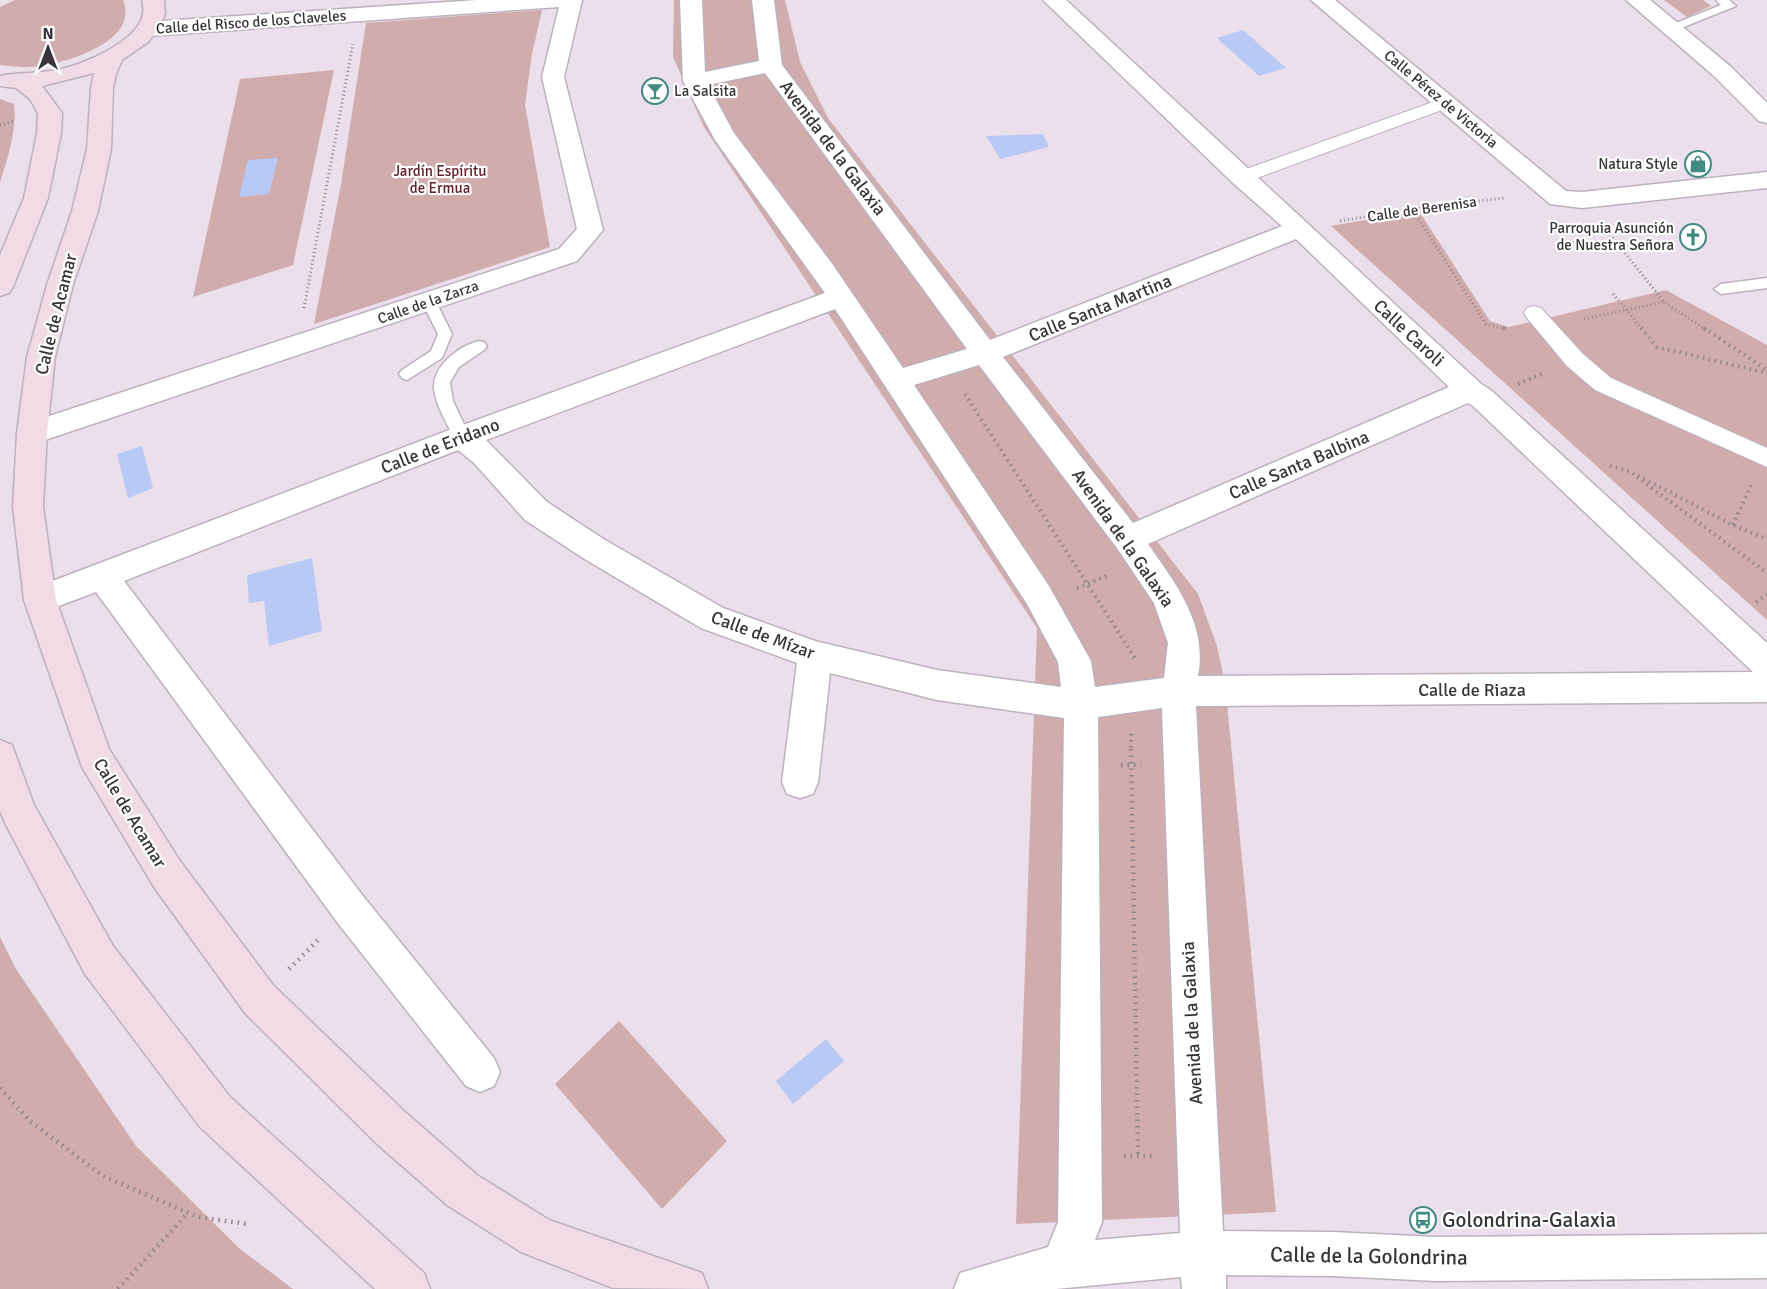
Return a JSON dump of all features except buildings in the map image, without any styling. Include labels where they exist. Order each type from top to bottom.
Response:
[{"type":"main road","points":[[11,81],[73,73],[113,56],[137,42],[148,29],[156,2]]},
{"type":"main road","name":"Calle de Acamar","points":[[113,56],[102,88],[99,149],[85,211],[60,285],[41,357],[32,433],[28,507],[40,600],[94,756],[167,874],[259,999],[390,1128],[462,1190],[536,1237],[613,1266],[686,1289]]},
{"type":"main road","points":[[0,286],[36,198],[49,133],[50,113],[39,95],[11,81]]},
{"type":"main road","points":[[0,756],[18,811],[99,960],[215,1112],[408,1289]]},
{"type":"street","name":"Calle del Risco de los Claveles","points":[[148,29],[571,0]]},
{"type":"street","name":"Calle de la Zarza","points":[[32,433],[568,255],[590,230],[553,77],[571,0]]},
{"type":"street","points":[[691,0],[694,81],[723,135],[841,297],[897,380],[1041,602],[1074,661],[1081,704],[1082,765],[1080,1222],[1063,1265]]},
{"type":"street","name":"Avenida de la Galaxia","points":[[763,0],[771,65],[985,353],[1136,551],[1168,598],[1184,643],[1183,666],[1178,691],[1203,1271]]},
{"type":"street","name":"Calle Pérez de Victoria","points":[[1322,0],[1444,103],[1560,194]]},
{"type":"street","points":[[1637,0],[1722,71],[1767,116]]},
{"type":"street","name":"Calle Caroli","points":[[1065,2],[1242,177],[1300,228],[1767,664]]},
{"type":"street","name":"Avenida de la Galaxia","points":[[694,81],[771,65]]},
{"type":"street","points":[[1242,177],[1444,103]]},
{"type":"street","points":[[1560,194],[1767,180]]},
{"type":"street","name":"Calle Santa Martina","points":[[897,380],[985,353],[1300,228]]},
{"type":"street","name":"Calle de Eridano","points":[[40,600],[462,437],[841,297]]},
{"type":"street","points":[[1540,320],[1575,360],[1603,384],[1766,458]]},
{"type":"street","name":"Calle Santa Balbina","points":[[1136,551],[1476,394]]},
{"type":"street","name":"Calle de Mízar","points":[[462,437],[484,455],[536,511],[594,549],[712,618],[814,655],[937,685],[1042,701],[1081,704],[1178,691]]},
{"type":"street","points":[[102,576],[350,909],[480,1072]]},
{"type":"street","points":[[800,782],[814,655]]},
{"type":"street","name":"Calle de Riaza","points":[[1178,691],[1767,687]]},
{"type":"street","name":"Calle de la Golondrina","points":[[976,1289],[1063,1265],[1203,1271],[1333,1254],[1436,1259],[1767,1256]]},
{"type":"lane","points":[[1672,27],[1730,6],[1722,0]]},
{"type":"lane","points":[[1721,289],[1767,283]]},
{"type":"lane","points":[[407,374],[437,354],[445,334],[429,302]]},
{"type":"lane","points":[[462,437],[442,389],[444,377],[460,356],[479,346]]},
{"type":"path","points":[[304,309],[358,14]]},
{"type":"path","points":[[1560,194],[1664,302],[1767,371]]},
{"type":"path","name":"Calle de Berenisa","points":[[1300,228],[1412,209],[1518,196],[1560,194]]},
{"type":"path","points":[[1412,209],[1486,324],[1522,333],[1540,320],[1625,310],[1664,302]]},
{"type":"path","points":[[1613,294],[1657,347],[1767,371]]},
{"type":"path","points":[[1476,394],[1575,360]]},
{"type":"path","points":[[1733,525],[1766,458]]},
{"type":"path","points":[[1607,465],[1629,471],[1733,525],[1767,539]]},
{"type":"path","points":[[1629,471],[1767,573]]},
{"type":"path","points":[[1041,602],[1136,551]]},
{"type":"path","points":[[1082,765],[1181,766]]},
{"type":"path","points":[[259,999],[350,909]]},
{"type":"path","points":[[0,1088],[30,1121],[103,1176],[188,1214],[248,1224]]},
{"type":"path","points":[[1081,1156],[1198,1156]]},
{"type":"path","points":[[118,1289],[188,1214]]},
{"type":"green space","points":[[15,0],[123,0],[125,14],[122,26],[113,36],[87,53],[40,66],[0,65],[0,7]]},
{"type":"green space","points":[[674,0],[785,0],[800,62],[828,118],[1198,594],[1217,646],[1225,683],[1276,1212],[1016,1224],[1037,628],[704,127],[673,57]]},
{"type":"green space","points":[[1664,0],[1703,0],[1711,6],[1687,17]]},
{"type":"green space","name":"Jardín Espíritu de Ermua","points":[[542,10],[532,54],[525,105],[550,247],[314,324],[341,184],[366,23]]},
{"type":"green space","points":[[334,70],[293,265],[193,297],[240,79]]},
{"type":"green space","points":[[0,99],[14,104],[15,114],[11,143],[0,182]]},
{"type":"green space","points":[[1419,211],[1490,321],[1509,327],[1666,290],[1767,345],[1767,620],[1331,226]]},
{"type":"green space","points":[[0,937],[16,969],[136,1146],[239,1248],[293,1289],[0,1289]]},
{"type":"green space","points":[[619,1021],[727,1141],[662,1209],[555,1084]]},
{"type":"water","points":[[1243,30],[1286,68],[1259,76],[1217,38]]},
{"type":"water","points":[[1043,134],[1049,147],[1000,159],[986,136]]},
{"type":"water","points":[[278,158],[269,194],[239,197],[248,160]]},
{"type":"water","points":[[142,446],[153,488],[128,498],[117,454]]},
{"type":"water","points":[[312,558],[322,631],[269,646],[264,601],[249,603],[247,575]]},
{"type":"water","points":[[826,1039],[844,1061],[793,1104],[776,1081]]},
{"type":"place","name":"La Salsita","points":[[655,91]]},
{"type":"place","name":"Natura Style","points":[[1698,164]]},
{"type":"place","name":"Parroquia Asunción de Nuestra Señora","points":[[1693,237]]},
{"type":"place","name":"Golondrina-Galaxia","points":[[1423,1220]]}]
